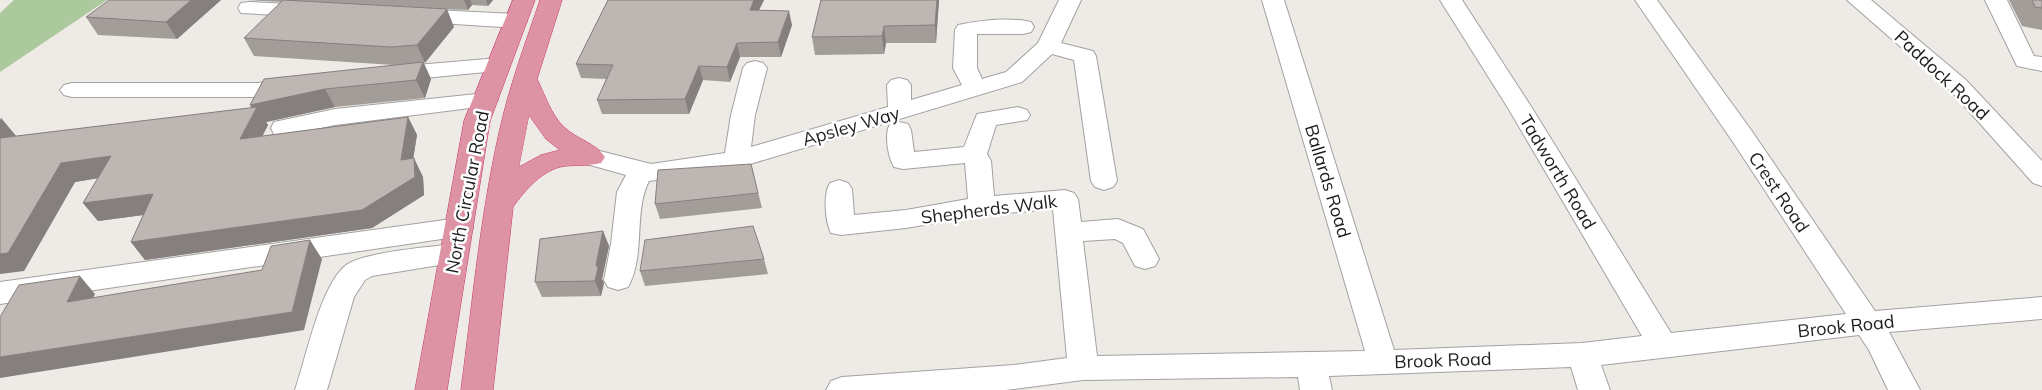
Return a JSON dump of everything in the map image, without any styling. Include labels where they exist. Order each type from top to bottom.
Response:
[{"type":"highway","name":"North Circular Road","points":[[478,390],[500,205],[508,156],[525,79],[552,0]]},
{"type":"highway","name":"North Circular Road","points":[[431,390],[477,121],[520,11]]},
{"type":"highway","points":[[525,79],[543,121],[555,135],[568,145],[592,157]]},
{"type":"highway","points":[[500,205],[522,177],[545,163],[571,155],[592,157]]},
{"type":"street","name":"Apsley Way","points":[[592,157],[651,173],[737,160],[900,121],[975,88],[1014,76],[1048,46],[1070,0]]},
{"type":"street","name":"Ballards Road","points":[[1273,0],[1383,362]]},
{"type":"street","name":"Tadworth Road","points":[[1451,0],[1520,108],[1663,346]]},
{"type":"street","name":"Crest Road","points":[[1646,0],[1742,136],[1881,344],[1904,390]]},
{"type":"street","name":"Paddock Road","points":[[1858,0],[1958,85],[2042,176]]},
{"type":"street","points":[[249,8],[326,12]]},
{"type":"street","points":[[394,15],[520,11]]},
{"type":"street","points":[[975,88],[965,68],[966,30],[980,27],[1023,27]]},
{"type":"street","points":[[1048,46],[1085,56],[1104,181]]},
{"type":"street","points":[[372,76],[499,65]]},
{"type":"street","points":[[737,160],[743,115],[755,68]]},
{"type":"street","points":[[72,90],[258,90],[315,83]]},
{"type":"street","points":[[899,85],[903,161],[974,154]]},
{"type":"street","points":[[283,128],[335,117],[486,100]]},
{"type":"street","points":[[982,206],[978,161],[974,154],[986,119],[1018,115]]},
{"type":"street","points":[[618,280],[625,244],[630,192],[640,170]]},
{"type":"street","name":"Shepherds Walk","points":[[839,189],[841,226],[906,219],[982,206],[1065,199],[1083,368]]},
{"type":"street","points":[[1068,233],[1118,229],[1133,236],[1145,259]]},
{"type":"street","points":[[0,293],[292,253],[456,241]]},
{"type":"street","points":[[311,390],[340,294],[355,273],[366,267],[456,241]]},
{"type":"street","points":[[625,244],[652,241]]},
{"type":"street","name":"Brook Road","points":[[842,390],[1014,383],[1083,368],[1314,378],[1383,362],[1582,355],[1867,323],[2042,308]]},
{"type":"street","points":[[1582,355],[1594,390]]},
{"type":"lane","points":[[1996,0],[2025,61],[2042,64]]},
{"type":"green space","points":[[14,0],[107,0],[0,72],[0,13]]},
{"type":"building","points":[[109,0],[191,0],[166,22],[86,17]]},
{"type":"building","points":[[283,0],[447,9],[417,45],[391,47],[244,38]]},
{"type":"building","points":[[608,0],[754,0],[750,10],[789,11],[778,42],[737,43],[727,67],[699,66],[685,99],[597,100],[613,65],[576,64]]},
{"type":"building","points":[[821,0],[937,0],[935,25],[884,26],[882,36],[812,37]]},
{"type":"building","points":[[2032,0],[2042,0],[2042,8],[2035,7]]},
{"type":"building","points":[[423,62],[416,80],[325,89],[250,105],[264,79]]},
{"type":"building","points":[[257,107],[240,139],[408,117],[401,160],[414,158],[415,177],[362,210],[131,242],[153,194],[83,203],[111,156],[61,163],[8,253],[0,254],[0,138]]},
{"type":"building","points":[[751,164],[758,193],[655,204],[658,170]]},
{"type":"building","points":[[753,226],[764,259],[640,271],[645,240]]},
{"type":"building","points":[[603,231],[596,265],[598,268],[595,281],[535,282],[540,239]]},
{"type":"building","points":[[310,240],[292,312],[0,357],[0,317],[19,285],[80,276],[67,302],[262,270],[271,246]]}]
